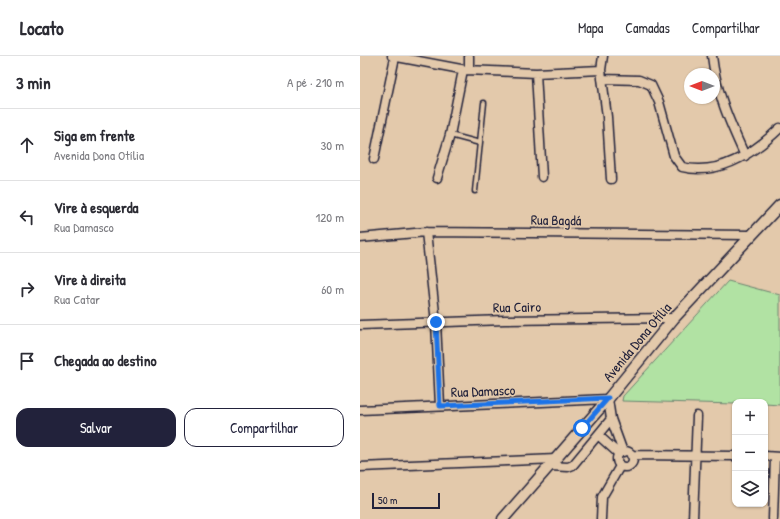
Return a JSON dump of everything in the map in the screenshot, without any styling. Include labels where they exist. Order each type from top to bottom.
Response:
[{"type":"street","points":[[374,159],[394,56],[407,57],[466,70],[601,74],[639,80],[651,85],[659,102],[674,156],[682,167],[689,169],[728,164],[745,156],[764,144],[780,128]]},
{"type":"street","points":[[437,178],[450,135],[469,56]]},
{"type":"street","points":[[603,56],[601,74],[607,117],[611,179]]},
{"type":"street","points":[[712,56],[721,102],[745,156]]},
{"type":"street","points":[[536,72],[542,178]]},
{"type":"street","name":"Avenida Dona Otília","points":[[503,519],[553,463],[674,318],[780,205]]},
{"type":"street","points":[[426,232],[436,322],[440,406]]},
{"type":"street","name":"Rua Bagdá","points":[[360,238],[426,232],[751,235]]},
{"type":"street","name":"Rua Cairo","points":[[360,325],[436,322],[674,318]]},
{"type":"street","points":[[608,398],[611,419],[621,453]]},
{"type":"street","name":"Rua Damasco","points":[[360,410],[608,398]]},
{"type":"street","points":[[693,519],[697,416]]},
{"type":"street","points":[[360,467],[553,463],[568,467],[573,465],[611,419]]},
{"type":"street","points":[[598,435],[621,453],[628,452],[631,455],[732,456]]},
{"type":"street","points":[[620,466],[617,459],[621,453]]},
{"type":"street","points":[[620,466],[625,467],[630,465],[632,460],[631,455]]},
{"type":"street","points":[[768,456],[778,457],[773,519]]},
{"type":"street","points":[[601,519],[602,497],[620,466]]},
{"type":"lane","points":[[475,191],[484,104]]},
{"type":"lane","points":[[450,135],[480,143]]},
{"type":"green space","points":[[728,281],[780,295],[780,405],[768,404],[768,399],[732,399],[732,404],[622,401],[623,396]]},
{"type":"route","points":[[436,322],[440,406],[608,398],[582,428]]}]
